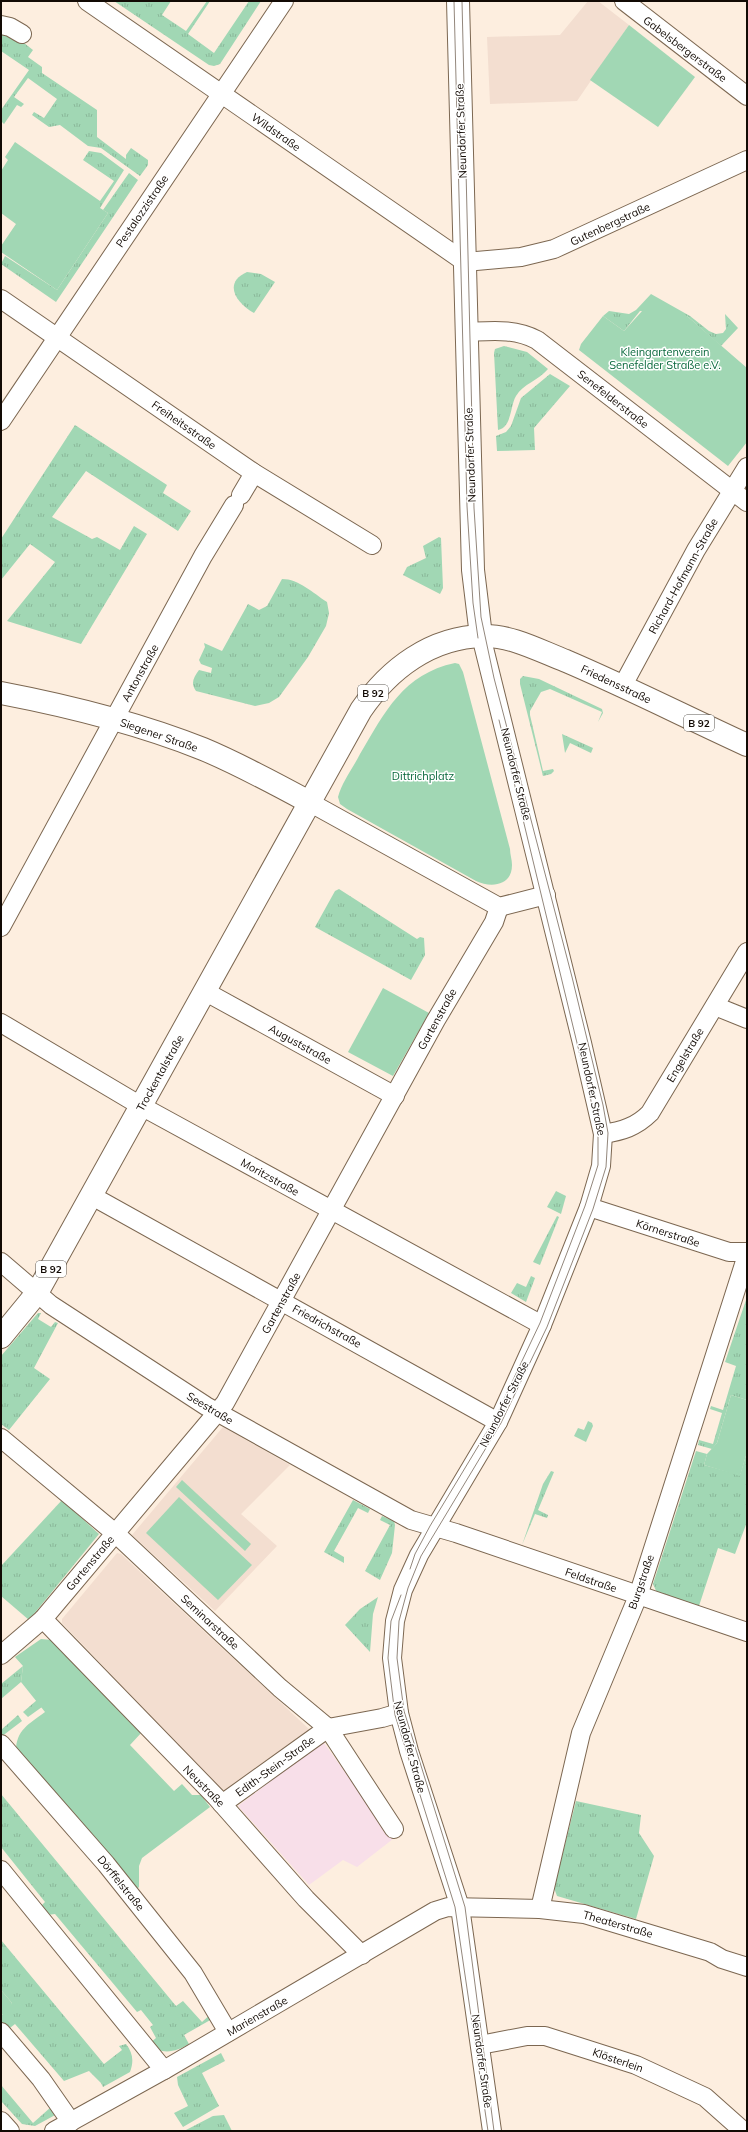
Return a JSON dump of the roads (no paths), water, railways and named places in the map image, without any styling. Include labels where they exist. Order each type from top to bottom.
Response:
[{"type":"main road","name":"Neundorfer Straße","points":[[458,1],[473,570],[481,636]]},
{"type":"main road","name":"Friedensstraße","points":[[481,636],[497,637],[529,646],[747,745]]},
{"type":"main road","name":"B 92","points":[[309,802],[370,696],[394,670],[406,661],[439,646],[481,636]]},
{"type":"main road","name":"Siegener Straße","points":[[1,693],[114,719],[202,749],[239,765],[309,802]]},
{"type":"main road","name":"Trockentalstraße","points":[[1,1337],[37,1293],[206,992],[309,802]]},
{"type":"street","name":"Wildstraße","points":[[87,1],[465,262]]},
{"type":"street","name":"Pestalozzistraße","points":[[1,421],[284,1]]},
{"type":"street","name":"Gabelsbergerstraße","points":[[624,1],[747,96]]},
{"type":"street","points":[[1,25],[22,34]]},
{"type":"street","name":"Gutenbergstraße","points":[[465,262],[522,257],[554,249],[747,160]]},
{"type":"street","name":"Freiheitsstraße","points":[[1,299],[254,473],[372,545]]},
{"type":"street","name":"Senefelderstraße","points":[[466,332],[506,330],[524,334],[537,340],[747,502]]},
{"type":"street","name":"Richard-Hofmann-Straße","points":[[622,687],[693,557],[747,467]]},
{"type":"street","name":"Antonstraße","points":[[1,926],[200,561],[254,473]]},
{"type":"street","name":"Neundorfer Straße","points":[[481,636],[546,895],[602,1134],[601,1166],[589,1208],[542,1324],[498,1422],[418,1554],[403,1590],[395,1621],[392,1658],[399,1713],[421,1790],[460,1906],[492,2131]]},
{"type":"street","points":[[309,802],[499,907],[546,895]]},
{"type":"street","name":"Gartenstraße","points":[[1,1655],[43,1619],[218,1413],[282,1302],[436,1020],[494,922],[499,907]]},
{"type":"street","name":"Engelstraße","points":[[602,1134],[623,1131],[641,1123],[650,1113],[747,952]]},
{"type":"street","name":"Auguststraße","points":[[206,992],[395,1096]]},
{"type":"street","points":[[715,1006],[747,1019]]},
{"type":"street","name":"Moritzstraße","points":[[1,1023],[141,1106],[331,1211],[542,1324]]},
{"type":"street","name":"Friedrichstraße","points":[[92,1196],[498,1422]]},
{"type":"street","name":"Körnerstraße","points":[[589,1208],[729,1252],[747,1252]]},
{"type":"street","name":"Burgstraße","points":[[540,1909],[581,1733],[638,1596],[747,1256]]},
{"type":"street","name":"Seestraße","points":[[1,1262],[51,1305],[218,1413],[411,1520],[434,1527]]},
{"type":"street","name":"Seminarstraße","points":[[1,1438],[115,1533],[280,1688],[328,1728],[394,1828]]},
{"type":"street","name":"Feldstraße","points":[[434,1527],[747,1632]]},
{"type":"street","name":"Neustraße","points":[[43,1619],[222,1804],[306,1899],[362,1955]]},
{"type":"street","points":[[328,1728],[399,1713]]},
{"type":"street","name":"Edith-Stein-Straße","points":[[222,1804],[328,1728]]},
{"type":"street","name":"Dörffelstraße","points":[[1,1744],[106,1864],[193,1973],[228,2032]]},
{"type":"street","points":[[1,1870],[164,2070]]},
{"type":"street","name":"Theaterstraße","points":[[460,1906],[540,1909],[584,1914],[710,1952],[722,1959],[747,1967]]},
{"type":"street","name":"Marienstraße","points":[[54,2131],[164,2070],[435,1911],[448,1907],[460,1906]]},
{"type":"street","points":[[1,2032],[41,2079],[70,2122]]},
{"type":"street","name":"Klösterlein","points":[[480,2045],[527,2036],[546,2036],[636,2065],[705,2097],[743,2127]]},
{"type":"street","points":[[1,2121],[10,2131]]},
{"type":"tram line","points":[[454,1],[467,506],[473,603],[478,638]]},
{"type":"tram line","points":[[462,1],[474,508],[481,617],[494,678],[572,977],[603,1105],[608,1133],[606,1167],[593,1209],[547,1327],[501,1423],[421,1556],[408,1588],[399,1621],[397,1658],[404,1711],[465,1907],[494,2131]]},
{"type":"tram line","points":[[410,1569],[415,1554],[430,1526],[494,1420],[540,1323],[585,1206],[598,1165],[598,1135],[592,1105],[499,720]]},
{"type":"tram line","points":[[401,1595],[391,1621],[388,1658],[395,1715],[455,1907],[488,2131]]},
{"type":"park label","name":"Kleingartenverein Senefelder Straße e.V.","points":[[665,358]]},
{"type":"park label","name":"Dittrichplatz","points":[[423,776]]}]
